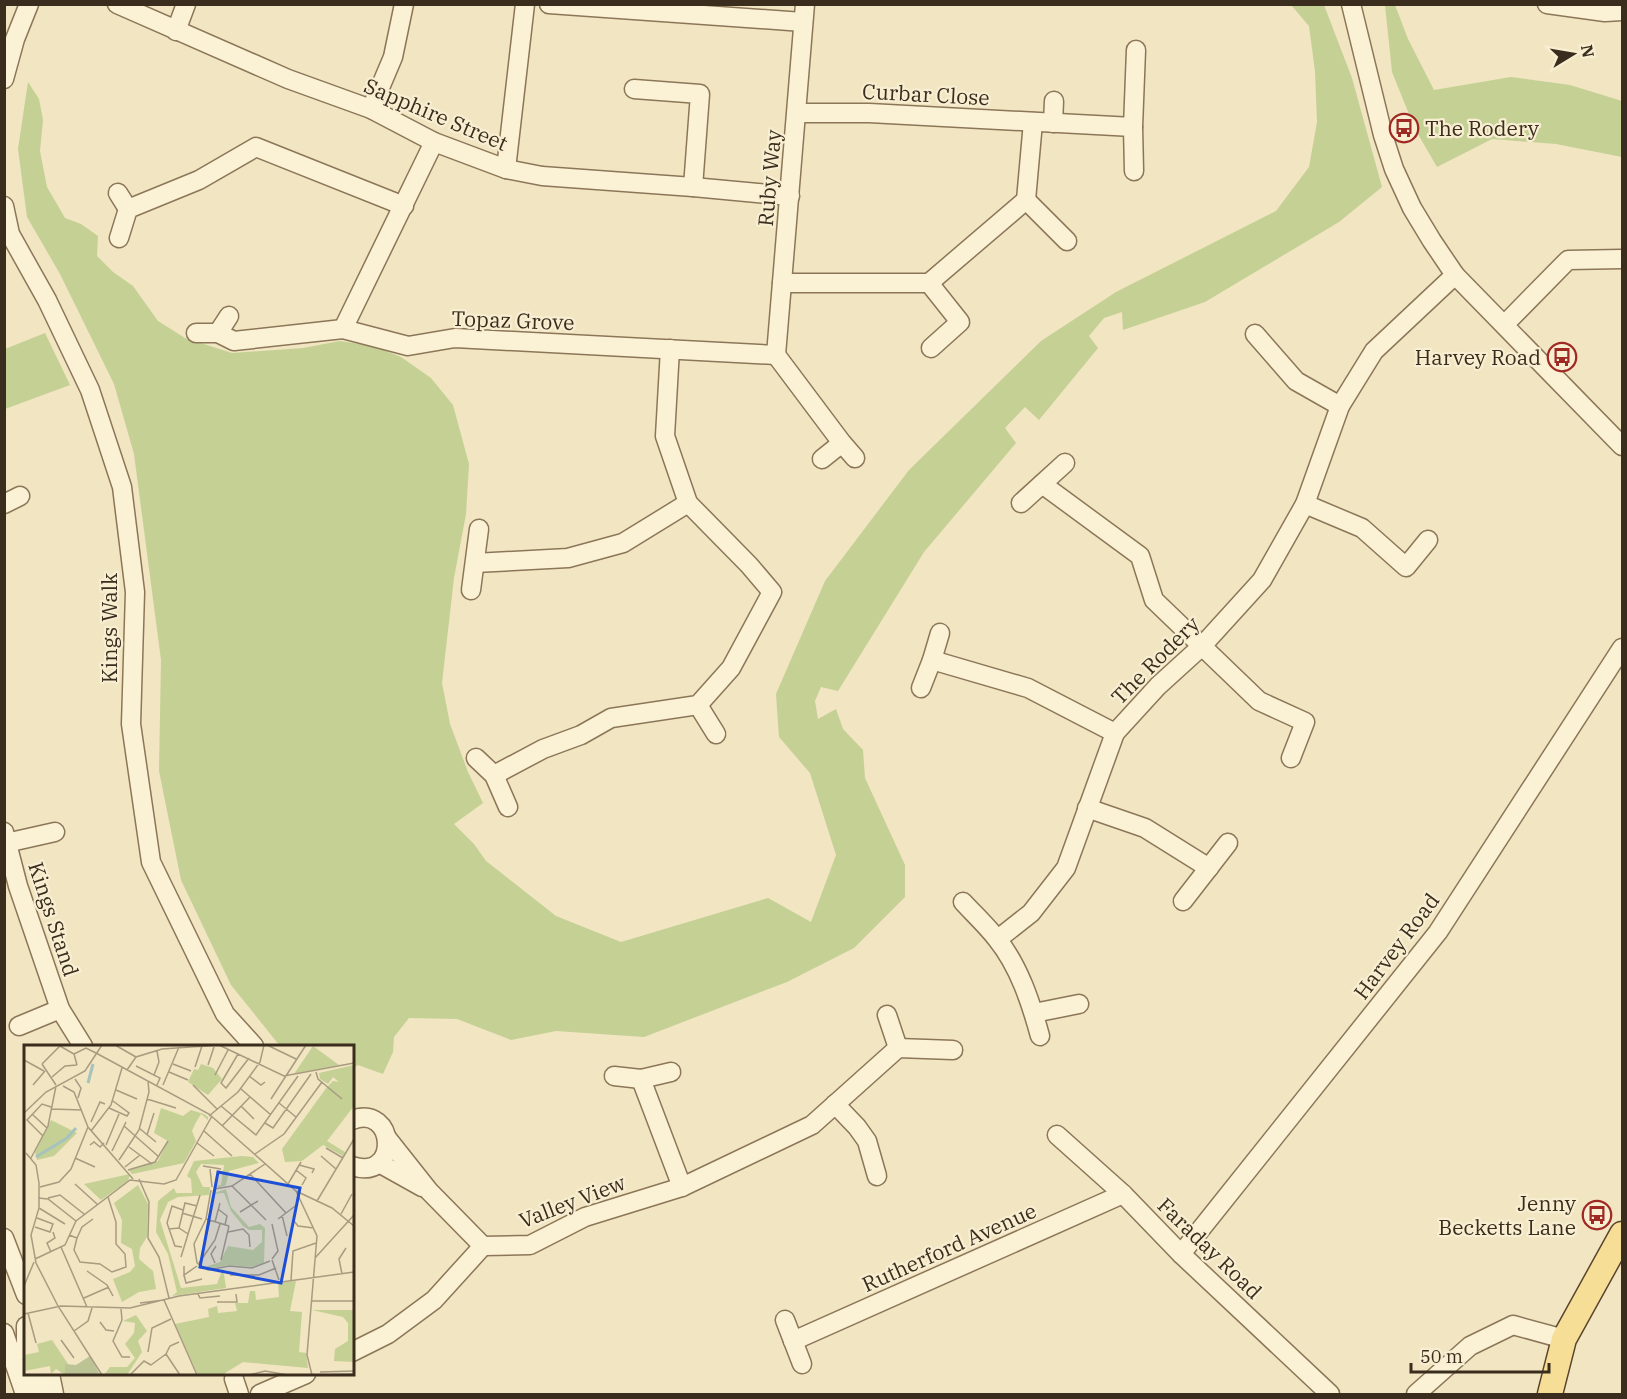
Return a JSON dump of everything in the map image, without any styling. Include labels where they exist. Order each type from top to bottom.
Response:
[{"type":"main road","points":[[1550,1395],[1564,1339],[1623,1234]]},
{"type":"street","points":[[4,79],[15,39],[29,4]]},
{"type":"street","name":"Sapphire Street","points":[[117,4],[288,79],[371,109],[434,142],[506,169],[542,176],[790,196]]},
{"type":"street","points":[[176,31],[186,4]]},
{"type":"street","points":[[371,109],[393,57],[404,4]]},
{"type":"street","points":[[506,169],[525,4]]},
{"type":"street","points":[[549,4],[804,13]]},
{"type":"street","points":[[1351,4],[1383,135],[1400,185],[1432,242],[1455,275],[1623,446]]},
{"type":"street","points":[[1547,4],[1605,12],[1623,10]]},
{"type":"street","name":"Ruby Way","points":[[776,355],[804,13]]},
{"type":"street","points":[[1134,171],[1136,50]]},
{"type":"street","points":[[634,89],[700,94],[693,187]]},
{"type":"street","points":[[1053,123],[1054,101]]},
{"type":"street","name":"Curbar Close","points":[[797,113],[869,113],[1133,127]]},
{"type":"street","points":[[782,283],[928,283],[1026,200],[1033,122]]},
{"type":"street","points":[[343,329],[434,142]]},
{"type":"street","points":[[128,209],[199,180],[256,147],[404,206]]},
{"type":"street","points":[[118,193],[128,209],[119,238]]},
{"type":"street","points":[[1026,200],[1067,241]]},
{"type":"street","name":"Kings Walk","points":[[4,206],[7,235],[47,300],[90,390],[122,487],[135,592],[130,724],[151,862],[225,1014],[252,1045]]},
{"type":"street","points":[[1505,324],[1568,260],[1623,259]]},
{"type":"street","name":"The Rodery","points":[[998,939],[1031,913],[1066,868],[1116,733],[1158,686],[1202,646],[1262,580],[1305,504],[1340,406],[1374,351],[1455,275]]},
{"type":"street","points":[[928,283],[960,322],[931,348]]},
{"type":"street","points":[[218,333],[229,316]]},
{"type":"street","name":"Topaz Grove","points":[[196,333],[218,333],[234,341],[343,329],[408,346],[455,338],[776,355]]},
{"type":"street","points":[[1255,334],[1296,381],[1340,406]]},
{"type":"street","points":[[494,775],[543,749],[581,735],[610,718],[698,705],[731,668],[772,592],[749,565],[688,503],[665,436],[670,349]]},
{"type":"street","points":[[776,355],[855,458]]},
{"type":"street","points":[[822,459],[842,443]]},
{"type":"street","points":[[1021,503],[1065,463]]},
{"type":"street","points":[[1042,484],[1140,556],[1154,600],[1259,701],[1305,722],[1291,758]]},
{"type":"street","points":[[475,563],[568,558],[623,543],[688,503]]},
{"type":"street","points":[[1305,504],[1362,528],[1406,567],[1428,540]]},
{"type":"street","points":[[471,590],[479,529]]},
{"type":"street","points":[[921,688],[940,633]]},
{"type":"street","name":"Harvey Road","points":[[1181,1254],[1438,932],[1623,648]]},
{"type":"street","points":[[932,660],[1029,688],[1116,733]]},
{"type":"street","points":[[698,705],[716,734]]},
{"type":"street","points":[[476,758],[494,775],[508,807]]},
{"type":"street","points":[[1087,808],[1145,828],[1209,868]]},
{"type":"street","name":"Kings Stand","points":[[55,832],[5,838],[18,886],[60,1009],[82,1045]]},
{"type":"street","points":[[1183,901],[1228,843]]},
{"type":"street","points":[[963,902],[998,939],[1012,963],[1034,1013],[1040,1036]]},
{"type":"street","points":[[1034,1013],[1078,1004]]},
{"type":"street","name":"Kings Stand","points":[[19,1026],[60,1009]]},
{"type":"street","points":[[887,1016],[898,1048],[953,1050]]},
{"type":"street","name":"Valley View","points":[[483,1246],[530,1245],[585,1216],[682,1187],[812,1125],[898,1048]]},
{"type":"street","points":[[614,1076],[641,1079],[671,1072]]},
{"type":"street","points":[[641,1079],[682,1187]]},
{"type":"street","points":[[835,1104],[867,1141],[878,1176]]},
{"type":"street","points":[[354,1120],[369,1118],[380,1124],[386,1132],[388,1145],[385,1156],[379,1163],[370,1168],[355,1170]]},
{"type":"street","name":"Faraday Road","points":[[1057,1135],[1123,1194],[1181,1254],[1330,1395]]},
{"type":"street","points":[[354,1351],[388,1334],[434,1300],[483,1246],[429,1191],[387,1138]]},
{"type":"street","points":[[379,1163],[429,1191]]},
{"type":"street","name":"Rutherford Avenue","points":[[793,1341],[1123,1194]]},
{"type":"street","points":[[4,1238],[24,1290]]},
{"type":"street","points":[[785,1320],[802,1364]]},
{"type":"street","points":[[1416,1395],[1470,1346],[1513,1325],[1564,1339]]},
{"type":"street","points":[[24,1330],[17,1344],[25,1395]]},
{"type":"street","points":[[33,1375],[39,1395]]},
{"type":"street","points":[[50,1375],[54,1395]]},
{"type":"street","points":[[260,1395],[304,1375]]},
{"type":"green space","points":[[1291,5],[1324,5],[1352,78],[1382,187],[1339,222],[1205,302],[1123,330],[1122,312],[1104,318],[1089,336],[1098,348],[1039,420],[1025,407],[1005,428],[1016,443],[924,552],[838,691],[821,687],[815,701],[818,719],[836,709],[843,729],[863,750],[865,778],[905,865],[905,897],[854,948],[787,982],[644,1037],[556,1031],[511,1040],[457,1019],[409,1018],[394,1037],[393,1052],[383,1074],[358,1065],[354,1067],[354,1045],[279,1045],[231,985],[181,880],[159,771],[161,660],[134,454],[114,384],[60,274],[27,217],[18,149],[28,82],[39,99],[43,120],[40,151],[47,187],[65,218],[81,224],[98,236],[97,256],[113,272],[133,286],[158,321],[185,338],[232,353],[303,348],[340,341],[373,346],[401,357],[431,378],[453,405],[469,464],[466,514],[454,578],[442,683],[450,724],[468,772],[483,803],[454,824],[474,844],[486,861],[556,916],[621,942],[768,898],[811,922],[836,855],[810,773],[779,737],[776,694],[825,581],[909,470],[1041,341],[1116,292],[1276,211],[1309,167],[1317,122],[1315,71],[1309,26]]},
{"type":"green space","points":[[1385,5],[1395,5],[1408,39],[1434,90],[1511,77],[1570,85],[1622,101],[1622,157],[1556,144],[1492,139],[1437,167],[1415,129],[1392,72]]},
{"type":"green space","points":[[45,333],[70,385],[5,409],[5,349]]},
{"type":"place","name":"The Rodery","points":[[1404,128]]},
{"type":"place","name":"Harvey Road","points":[[1562,357]]},
{"type":"place","name":"Jenny Becketts Lane","points":[[1597,1215]]}]
